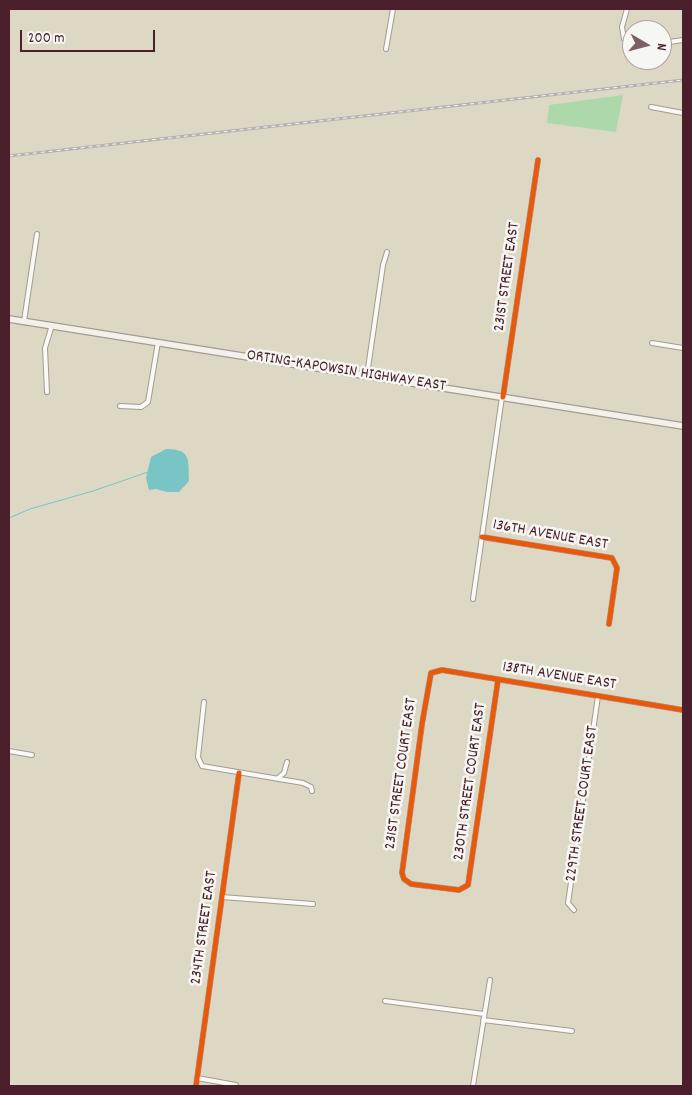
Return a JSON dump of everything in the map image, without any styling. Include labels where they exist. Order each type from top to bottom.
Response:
[{"type":"main road","name":"ORTING-KAPOWSIN HIGHWAY EAST","points":[[9,319],[683,426]]},
{"type":"street","points":[[386,49],[394,9]]},
{"type":"street","points":[[651,107],[683,112]]},
{"type":"street","name":"231ST STREET EAST","points":[[473,599],[538,160]]},
{"type":"street","points":[[24,321],[37,234]]},
{"type":"street","points":[[367,375],[383,265],[387,252]]},
{"type":"street","points":[[48,392],[45,348],[52,326]]},
{"type":"street","points":[[120,406],[141,407],[148,402],[158,342]]},
{"type":"street","points":[[652,343],[683,348]]},
{"type":"street","name":"136TH AVENUE EAST","points":[[482,537],[609,556],[614,560],[617,568],[609,624]]},
{"type":"street","name":"138TH AVENUE EAST","points":[[431,673],[442,670],[683,710]]},
{"type":"street","name":"231ST STREET COURT EAST","points":[[431,673],[427,686],[402,873],[404,879],[411,884],[459,890],[466,887]]},
{"type":"street","name":"230TH STREET COURT EAST","points":[[466,887],[469,882],[477,832],[498,680]]},
{"type":"street","name":"229TH STREET COURT EAST","points":[[574,910],[568,903],[598,696]]},
{"type":"street","points":[[204,702],[198,757],[201,764],[205,767],[278,778],[303,784],[311,787],[312,791]]},
{"type":"street","points":[[9,751],[32,755]]},
{"type":"street","points":[[278,778],[284,773],[287,762]]},
{"type":"street","name":"234TH STREET EAST","points":[[196,1086],[239,773]]},
{"type":"street","points":[[222,897],[313,904]]},
{"type":"street","points":[[473,1086],[490,980]]},
{"type":"street","points":[[385,1001],[484,1014]]},
{"type":"street","points":[[483,1020],[572,1031]]},
{"type":"street","points":[[197,1078],[236,1084]]},
{"type":"green space","points":[[623,95],[616,132],[547,123],[549,105]]},
{"type":"water","points":[[166,449],[180,451],[187,457],[189,481],[179,492],[149,490],[146,478],[151,457]]},
{"type":"waterway","points":[[9,518],[30,509],[93,491],[148,472]]},
{"type":"railway","points":[[9,156],[683,80]]},
{"type":"cycle path","points":[[503,397],[538,160]]},
{"type":"cycle path","points":[[482,537],[612,558],[617,568],[609,624]]},
{"type":"cycle path","points":[[498,680],[468,885],[459,890],[411,884],[404,879],[402,873],[422,724],[431,673],[442,670],[683,710]]},
{"type":"cycle path","points":[[196,1086],[239,773]]}]
